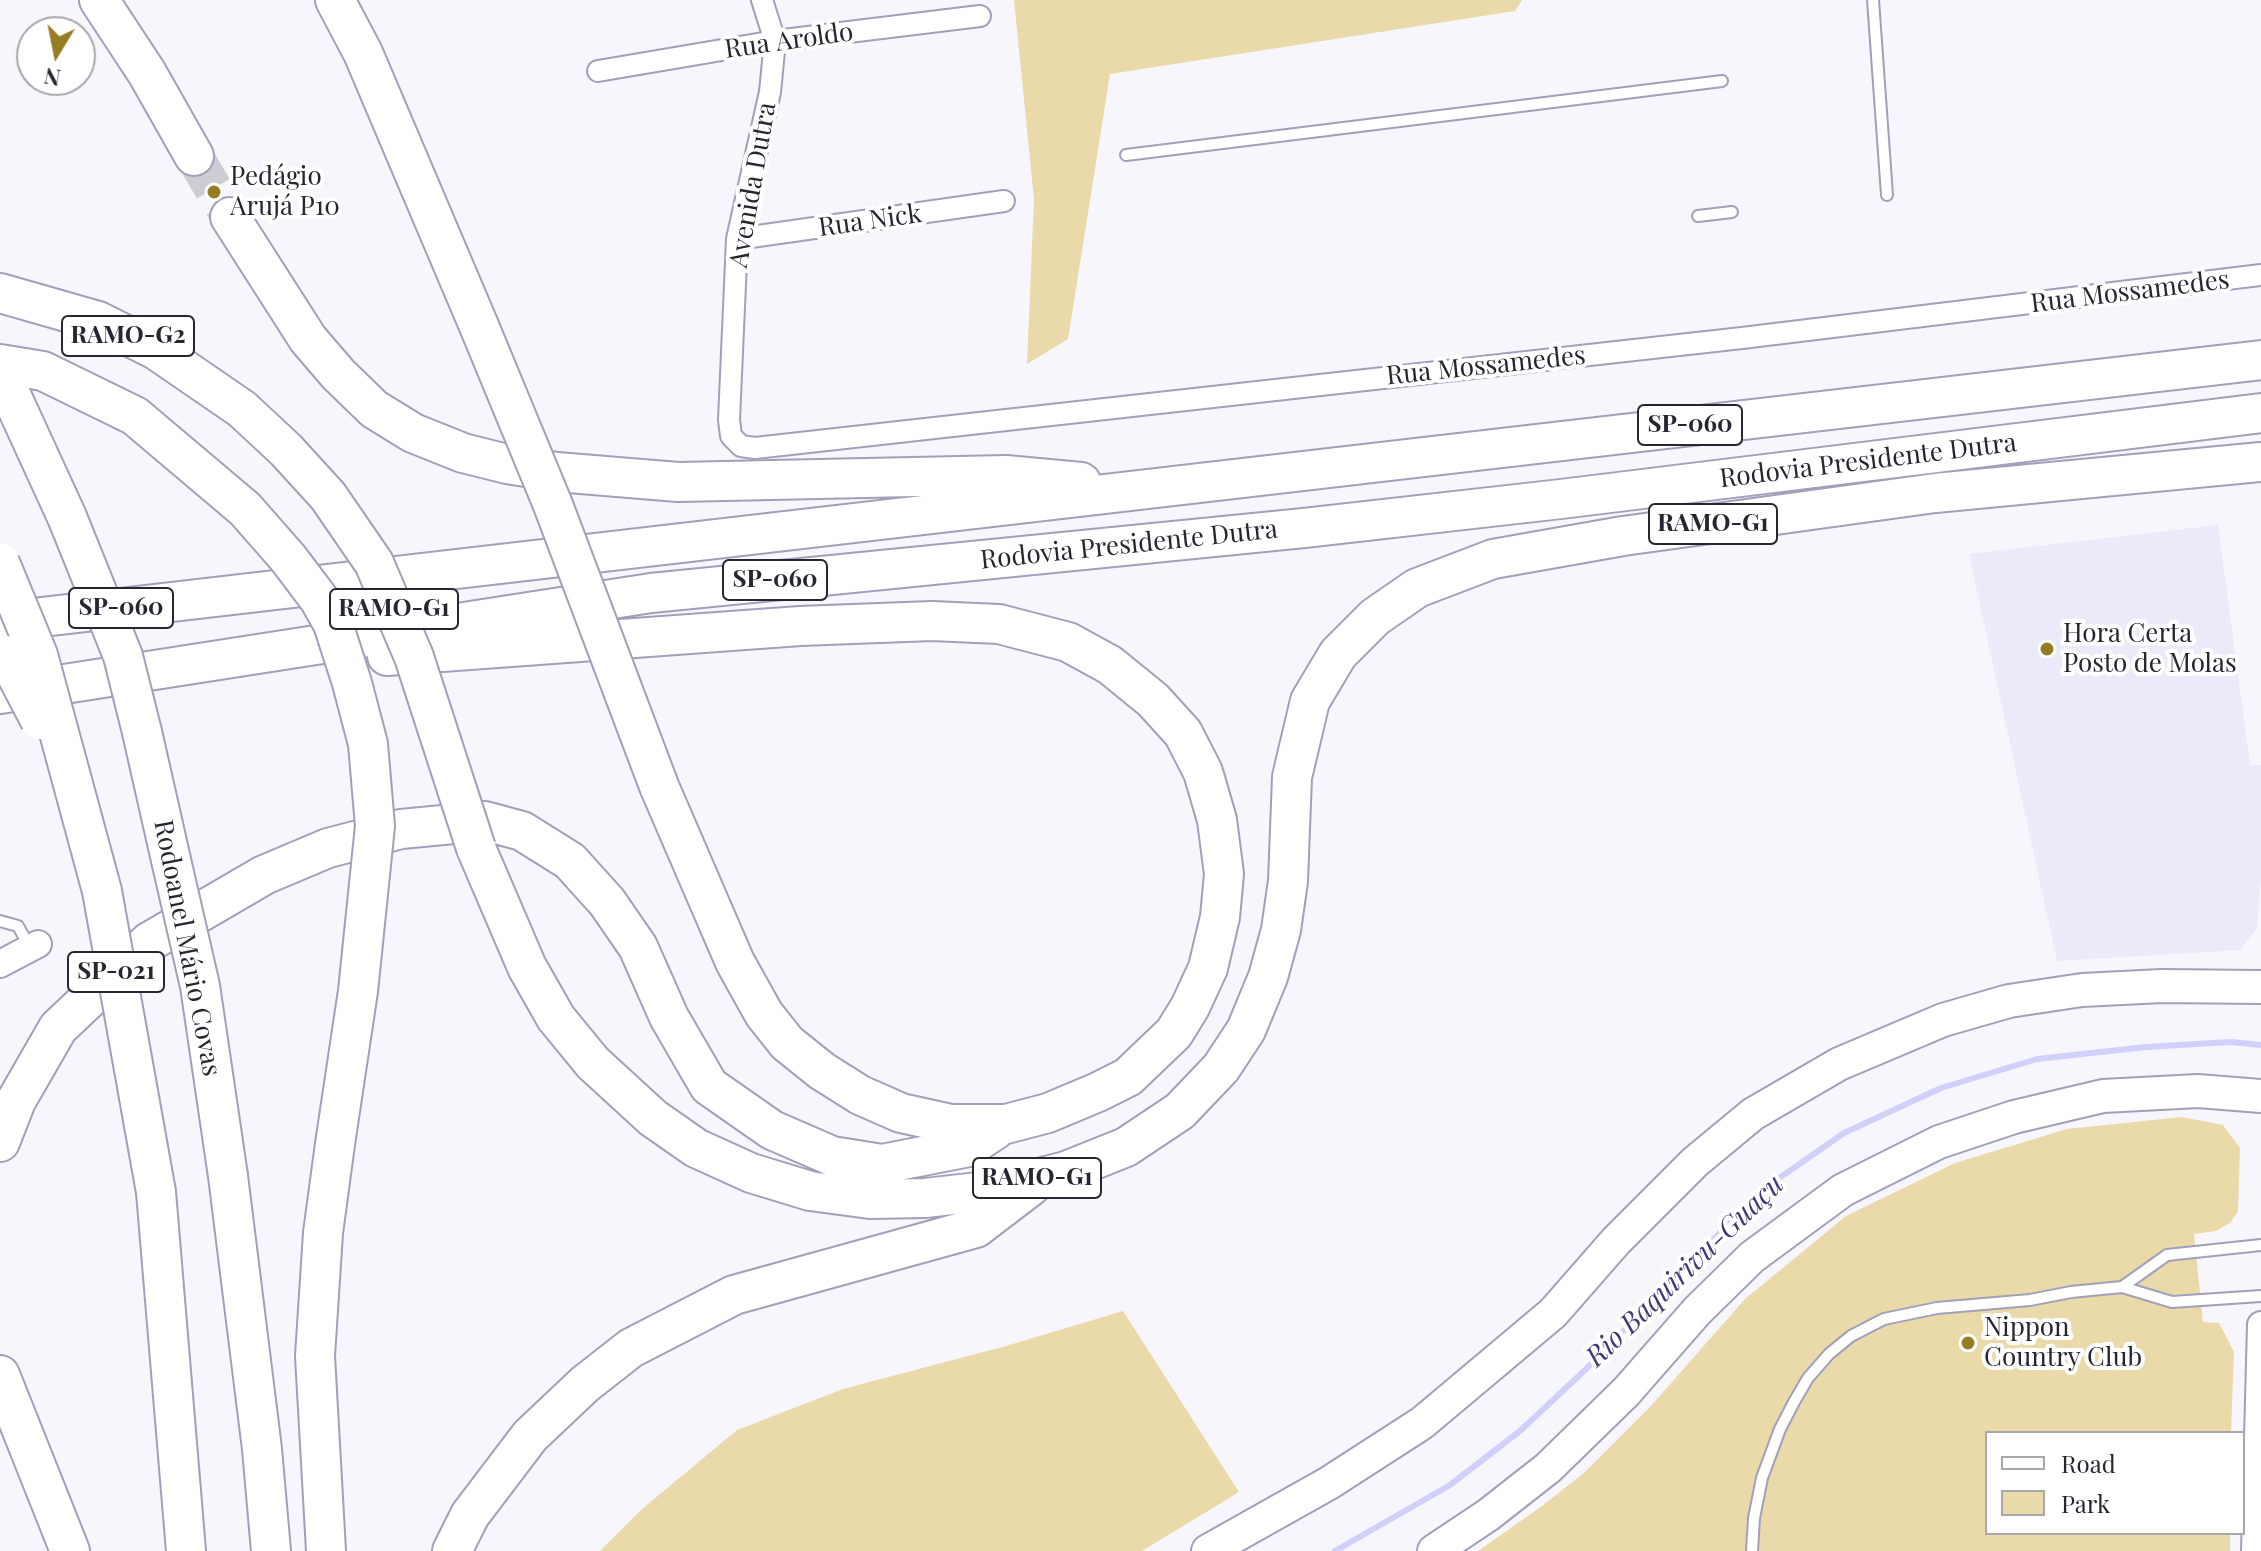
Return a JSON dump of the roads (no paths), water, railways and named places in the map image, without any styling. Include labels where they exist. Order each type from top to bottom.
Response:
[{"type":"highway","points":[[99,0],[147,73],[194,156]]},
{"type":"highway","points":[[162,668],[319,661],[800,626],[932,621],[999,624],[1068,642],[1100,660],[1153,700],[1183,733],[1203,772],[1217,820],[1224,874],[1220,917],[1208,968],[1174,1033],[1128,1077],[1048,1113],[1006,1124],[951,1124],[901,1113],[860,1095],[822,1071],[787,1043],[764,1014],[735,962],[659,786],[553,505],[479,326],[363,53],[335,0]]},
{"type":"highway","points":[[230,217],[308,339],[338,374],[374,409],[413,433],[463,453],[557,472],[662,481],[1006,475],[1160,489]]},
{"type":"highway","name":"RAMO-G2","points":[[0,293],[98,321],[156,350],[242,409]]},
{"type":"highway","points":[[2221,365],[2261,345]]},
{"type":"highway","name":"Rodovia Presidente Dutra","points":[[0,622],[2261,360]]},
{"type":"highway","points":[[0,364],[43,371],[135,416],[245,509],[319,599],[333,624],[352,683],[368,744],[375,826],[358,991],[323,1233],[315,1356],[326,1551]]},
{"type":"highway","name":"Rodoanel Mário Covas","points":[[0,371],[67,517],[123,656],[200,986],[228,1176],[262,1449],[271,1551]]},
{"type":"highway","name":"RAMO-G1","points":[[242,409],[286,450],[328,496],[374,563],[414,657],[476,848],[527,967],[556,1018],[593,1063],[664,1126],[696,1148],[751,1173],[810,1191],[870,1199],[925,1198],[987,1191],[1066,1171],[1126,1147],[1180,1111],[1221,1068],[1246,1030],[1268,977],[1281,930],[1288,881],[1292,777],[1310,701],[1338,654],[1375,617],[1417,588],[1493,559],[1623,536],[1935,493],[2261,462]]},
{"type":"highway","name":"Rodovia Presidente Dutra","points":[[0,694],[651,593],[1304,528],[2261,413]]},
{"type":"highway","name":"SP-021","points":[[0,563],[38,655],[102,891],[156,1192],[186,1551]]},
{"type":"highway","points":[[0,642],[33,711],[65,754]]},
{"type":"highway","points":[[0,1142],[16,1101],[58,1028],[149,942],[264,875],[328,848],[401,829],[485,821],[522,831],[570,861],[607,902],[638,947],[669,1017],[709,1086],[772,1130],[832,1156],[882,1164],[969,1147],[1006,1124]]},
{"type":"highway","points":[[452,1551],[470,1515],[530,1436],[585,1384],[631,1348],[734,1295],[976,1228],[1043,1177]]},
{"type":"highway","points":[[0,1375],[70,1551]]},
{"type":"main road","points":[[1208,1551],[1329,1483],[1422,1423],[1553,1313],[1616,1241],[1695,1162],[1753,1114],[1839,1064],[1943,1020],[2009,1001],[2082,990],[2162,986],[2261,987]]},
{"type":"main road","points":[[1434,1551],[1488,1515],[1548,1468],[1626,1392],[1697,1311],[1752,1257],[1843,1190],[1939,1142],[2014,1117],[2103,1096],[2198,1091],[2261,1096]]},
{"type":"street","name":"Avenida Dutra","points":[[729,420],[737,239],[770,92],[775,41],[762,0]]},
{"type":"street","name":"Rua Aroldo","points":[[598,71],[775,41],[980,16]]},
{"type":"street","name":"Rua Nick","points":[[737,239],[1004,201]]},
{"type":"street","name":"Rua Mossamedes","points":[[729,420],[731,436],[741,446],[755,448],[1742,338],[2261,275]]},
{"type":"street","points":[[0,964],[34,946]]},
{"type":"street","points":[[2257,1535],[2261,1325]]},
{"type":"lane","points":[[1873,0],[1887,195]]},
{"type":"lane","points":[[1126,155],[1722,81]]},
{"type":"lane","points":[[1698,216],[1732,212]]},
{"type":"lane","points":[[0,921],[18,926],[34,946]]},
{"type":"lane","points":[[2122,1287],[2167,1255],[2261,1245]]},
{"type":"lane","points":[[1752,1551],[1754,1518],[1762,1478],[1780,1429],[1808,1378],[1829,1354],[1851,1336],[1884,1319],[1937,1308],[2030,1300],[2122,1287],[2172,1302],[2261,1296]]},
{"type":"waterway","name":"Rio Baquirivu-Guaçu","points":[[1335,1551],[1450,1485],[1520,1431],[1584,1371],[1762,1190],[1844,1133],[1941,1088],[2037,1059],[2146,1047],[2231,1042],[2261,1045]]},
{"type":"tunnel","points":[[194,156],[230,217]]},
{"type":"place","name":"Pedágio Arujá P10","points":[[214,192]]},
{"type":"place","name":"Hora Certa Posto de Molas","points":[[2047,649]]},
{"type":"place","name":"Nippon Country Club","points":[[1968,1343]]}]
